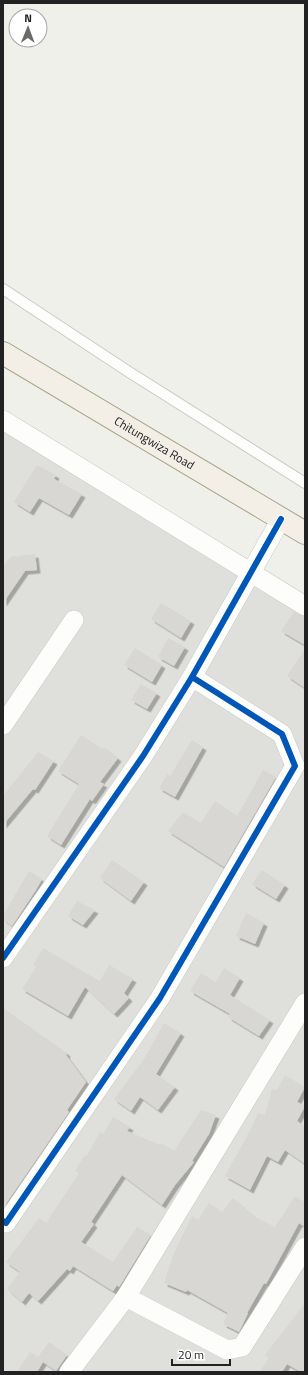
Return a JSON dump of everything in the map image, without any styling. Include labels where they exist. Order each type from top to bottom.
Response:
[{"type":"main road","name":"Chitungwiza Road","points":[[3,353],[305,533]]},
{"type":"street","points":[[3,420],[305,606]]},
{"type":"street","points":[[4,953],[143,756],[192,676],[249,572],[281,519]]},
{"type":"street","points":[[3,725],[74,620]]},
{"type":"street","points":[[3,1221],[6,1223],[160,998],[295,766],[282,734],[192,676]]},
{"type":"street","points":[[69,1372],[126,1297],[305,1003]]},
{"type":"street","points":[[126,1297],[227,1350],[242,1347],[305,1247]]},
{"type":"lane","points":[[3,289],[129,372],[305,483]]},
{"type":"shaded area","points":[[3,416],[305,601],[305,1372],[3,1372]]},
{"type":"building","points":[[37,465],[56,475],[54,479],[82,494],[69,515],[39,498],[30,512],[14,502]]},
{"type":"building","points":[[35,554],[37,570],[25,571],[3,603],[3,567],[10,557]]},
{"type":"building","points":[[161,603],[191,621],[181,638],[151,619]]},
{"type":"building","points":[[294,612],[305,617],[305,645],[281,631]]},
{"type":"building","points":[[168,638],[185,647],[174,666],[158,657]]},
{"type":"building","points":[[135,648],[162,665],[152,682],[124,665]]},
{"type":"building","points":[[305,649],[305,688],[287,676]]},
{"type":"building","points":[[141,684],[157,693],[147,709],[131,700]]},
{"type":"building","points":[[81,735],[102,749],[104,747],[118,758],[100,782],[104,784],[92,801],[90,799],[61,845],[47,836],[79,784],[58,771]]},
{"type":"building","points":[[192,740],[203,747],[175,797],[159,788],[167,774],[170,776]]},
{"type":"building","points":[[38,752],[54,761],[35,790],[33,789],[3,825],[3,796]]},
{"type":"building","points":[[263,770],[276,777],[224,867],[168,831],[183,812],[201,823],[215,801],[237,816]]},
{"type":"building","points":[[112,860],[144,882],[131,901],[100,878]]},
{"type":"building","points":[[262,870],[285,885],[276,899],[252,884]]},
{"type":"building","points":[[29,871],[42,879],[12,926],[3,919],[3,916]]},
{"type":"building","points":[[77,901],[95,910],[83,925],[68,916]]},
{"type":"building","points":[[246,913],[264,923],[255,944],[236,936]]},
{"type":"building","points":[[43,948],[100,981],[109,965],[133,979],[124,993],[129,998],[114,1014],[85,987],[68,1016],[22,989],[36,967],[33,965]]},
{"type":"building","points":[[224,968],[240,978],[230,995],[270,1020],[259,1036],[228,1017],[230,1014],[190,991],[201,973],[216,982]]},
{"type":"building","points":[[3,1008],[67,1053],[66,1055],[86,1082],[67,1110],[69,1112],[3,1208]]},
{"type":"building","points":[[164,1023],[181,1033],[156,1074],[175,1087],[158,1110],[140,1097],[131,1111],[114,1099],[144,1059]]},
{"type":"building","points":[[285,1075],[305,1087],[297,1102],[305,1106],[297,1121],[305,1127],[305,1164],[285,1150],[278,1162],[267,1156],[250,1190],[225,1176],[258,1113],[265,1115],[272,1089],[277,1090]]},
{"type":"building","points":[[201,1110],[216,1115],[209,1134],[192,1161],[194,1162],[175,1185],[162,1205],[122,1175],[91,1222],[94,1224],[81,1242],[113,1262],[137,1227],[151,1235],[119,1287],[117,1285],[113,1291],[73,1266],[70,1271],[67,1269],[38,1301],[29,1293],[22,1302],[7,1289],[20,1272],[6,1262],[39,1218],[46,1223],[79,1173],[75,1171],[85,1155],[87,1156],[100,1132],[103,1134],[113,1117],[130,1127],[127,1131],[160,1145],[161,1143],[174,1151]]},
{"type":"building","points":[[295,1196],[305,1202],[305,1227],[299,1223],[266,1284],[264,1283],[247,1313],[239,1332],[223,1324],[228,1313],[187,1290],[186,1292],[164,1283],[173,1255],[192,1216],[198,1220],[209,1203],[222,1212],[233,1198],[255,1217],[275,1227]]},
{"type":"building","points":[[305,1303],[305,1372],[301,1372],[287,1364],[282,1372],[259,1372],[269,1358],[265,1355]]},
{"type":"building","points":[[49,1342],[67,1355],[56,1371],[43,1362],[37,1372],[17,1372],[30,1352],[38,1357]]},
{"type":"cycle path","points":[[3,958],[143,756],[192,677],[281,519]]},
{"type":"cycle path","points":[[3,1221],[6,1223],[160,998],[295,766],[282,734],[192,677]]}]
